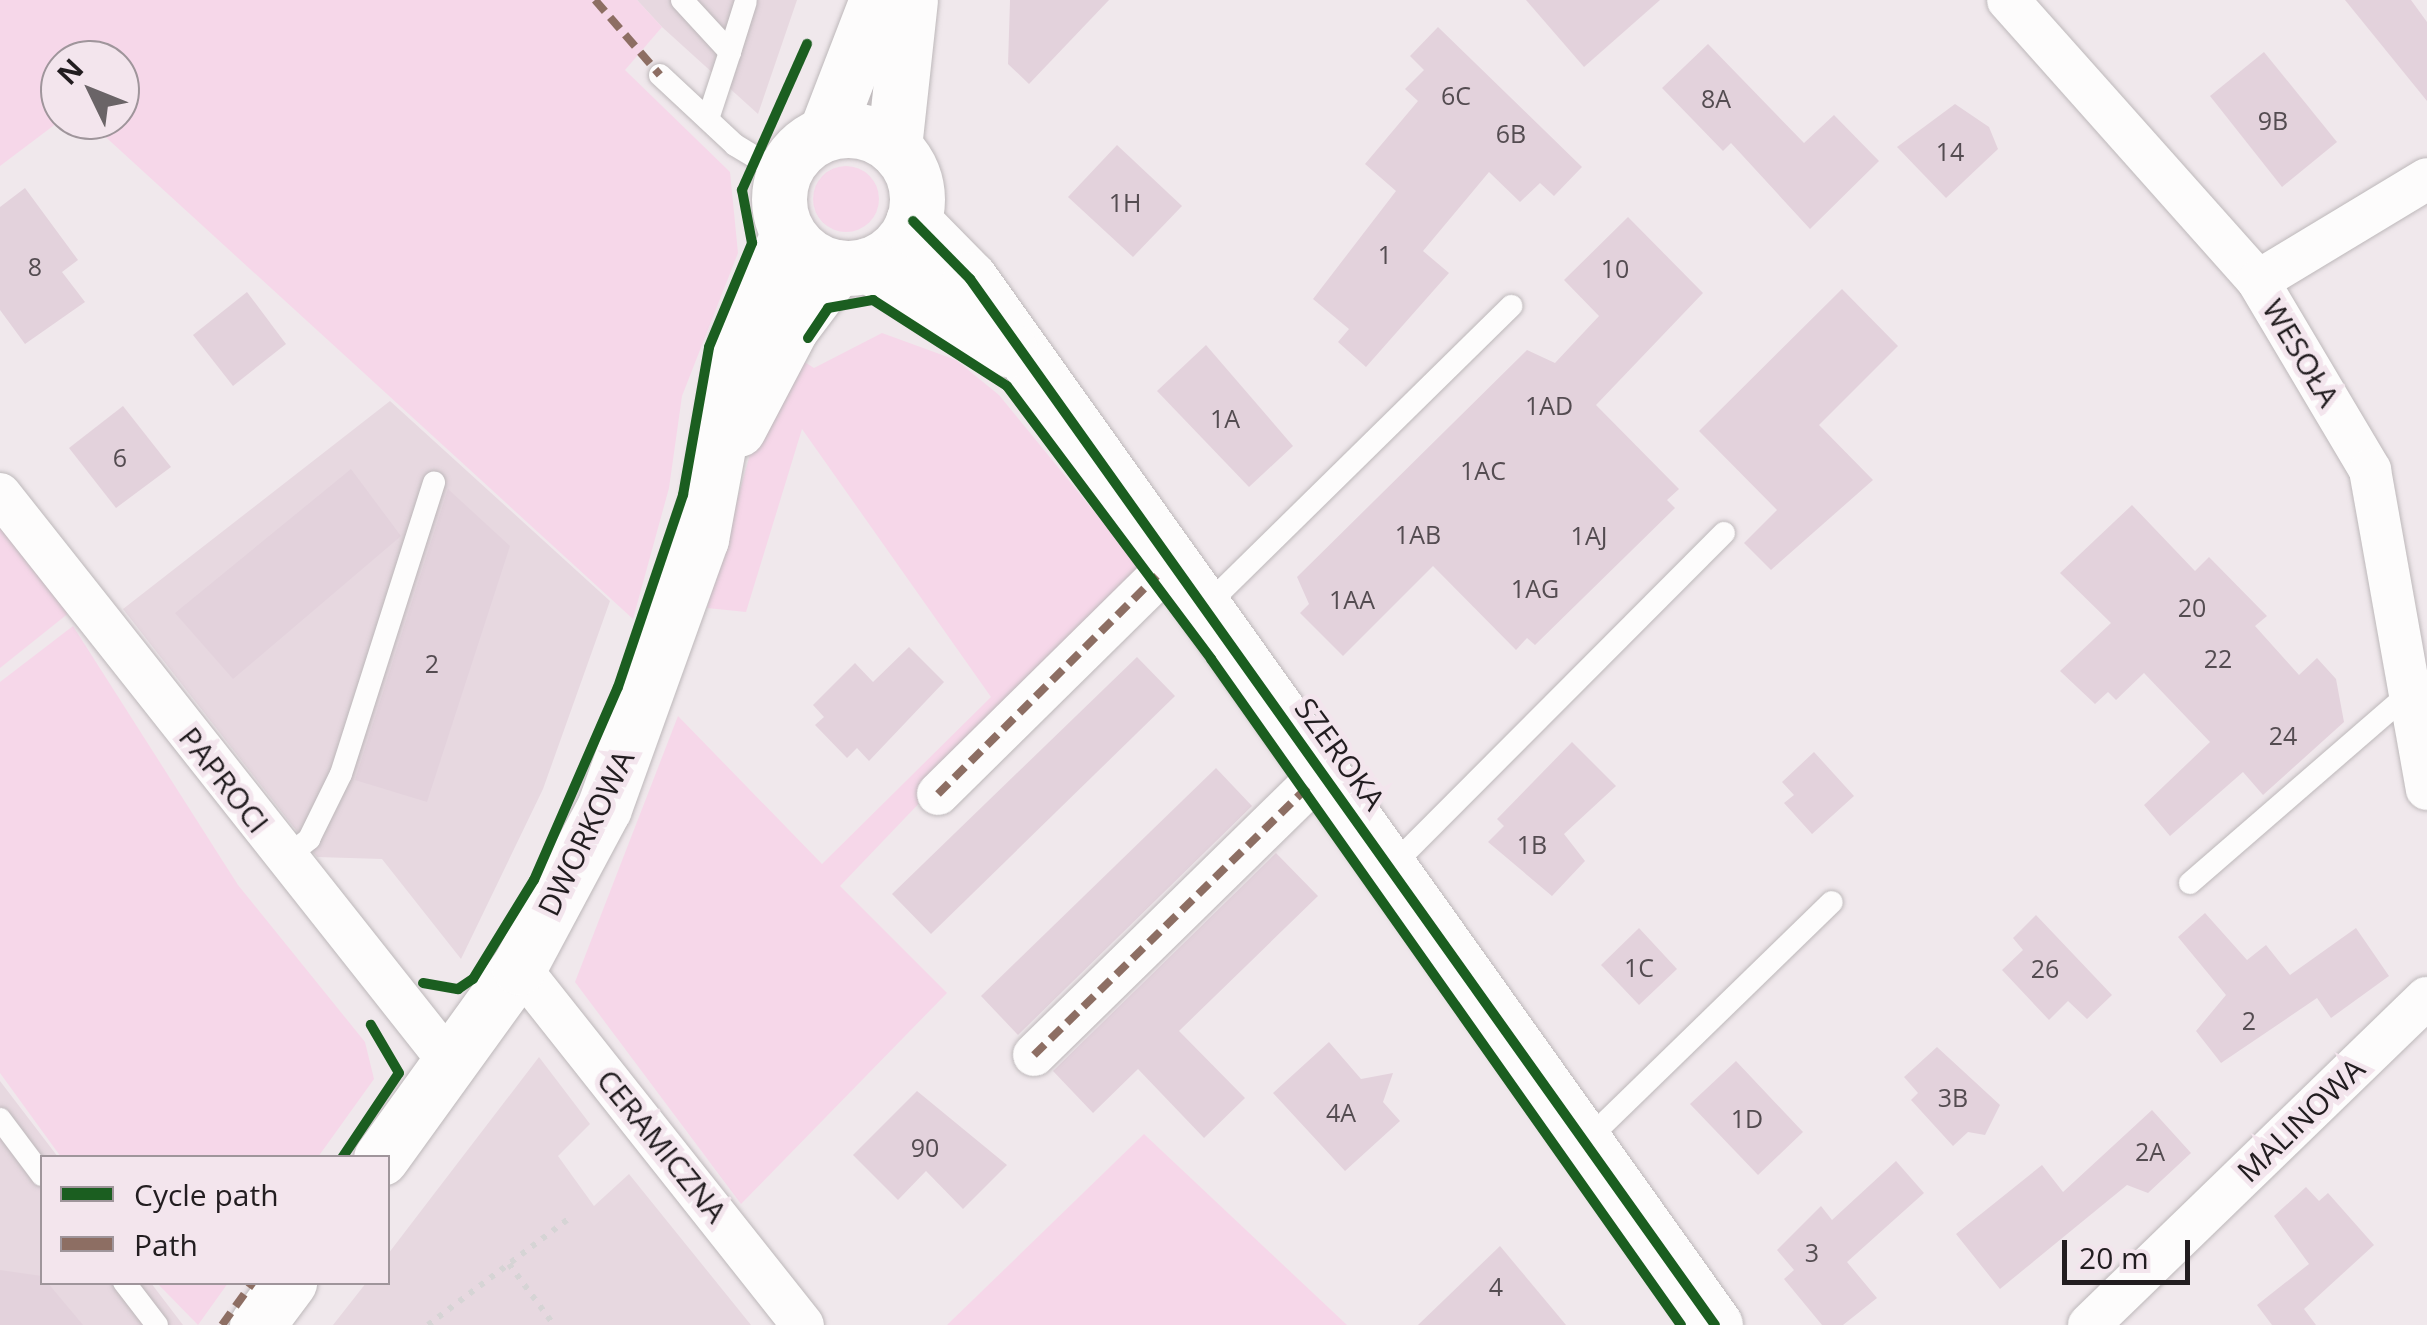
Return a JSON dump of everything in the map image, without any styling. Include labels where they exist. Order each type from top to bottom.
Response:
[{"type":"street","points":[[826,132],[862,130],[894,146],[912,173],[914,222],[896,249],[852,266],[788,236],[783,174],[826,132],[877,0]]},
{"type":"street","points":[[894,146],[910,0]]},
{"type":"street","name":"WESOŁA","points":[[2008,0],[2258,281],[2370,470],[2420,710],[2427,789]]},
{"type":"street","points":[[2258,281],[2427,179]]},
{"type":"street","name":"SZEROKA","points":[[914,222],[970,278],[1715,1325]]},
{"type":"street","name":"DWORKOWA","points":[[383,1155],[519,967],[647,704],[717,472],[737,344],[788,236]]},
{"type":"street","name":"SZEROKA","points":[[852,266],[1029,362]]},
{"type":"street","name":"DWORKOWA","points":[[717,472],[790,328],[852,266]]},
{"type":"street","name":"PAPROCI","points":[[0,494],[450,1064]]},
{"type":"street","points":[[938,794],[1172,562]]},
{"type":"street","points":[[1034,1054],[1323,772]]},
{"type":"street","name":"CERAMICZNA","points":[[519,967],[803,1325]]},
{"type":"street","name":"MALINOWA","points":[[2089,1325],[2427,998]]},
{"type":"street","points":[[257,1325],[287,1285]]},
{"type":"lane","points":[[682,0],[730,52]]},
{"type":"lane","points":[[708,119],[746,1]]},
{"type":"lane","points":[[660,74],[708,119],[783,174]]},
{"type":"lane","points":[[1204,608],[1511,306]]},
{"type":"lane","points":[[285,858],[309,839],[341,774],[434,482]]},
{"type":"lane","points":[[1390,868],[1724,533]]},
{"type":"lane","points":[[2190,883],[2420,710]]},
{"type":"lane","points":[[1585,1142],[1832,902]]},
{"type":"lane","points":[[0,1118],[40,1172]]},
{"type":"lane","points":[[126,1285],[157,1325]]},
{"type":"path","points":[[428,1325],[572,1217]]},
{"type":"path","points":[[509,1264],[554,1325]]},
{"type":"shaded area","points":[[0,0],[637,0],[662,27],[625,70],[730,172],[738,253],[682,396],[669,488],[633,619],[109,140],[140,140],[140,40],[40,40],[40,136],[0,166]]},
{"type":"shaded area","points":[[637,0],[797,0],[758,114],[662,27]]},
{"type":"shaded area","points":[[846,166],[870,175],[879,199],[870,223],[846,232],[822,223],[813,199],[822,175]]},
{"type":"shaded area","points":[[882,333],[956,360],[999,395],[1142,570],[840,886],[947,993],[741,1204],[575,982],[678,716],[822,864],[991,697],[802,429],[746,612],[707,608],[754,440],[792,354],[814,368]]},
{"type":"shaded area","points":[[390,401],[610,601],[543,789],[461,959],[382,859],[317,857],[123,609]]},
{"type":"shaded area","points":[[0,525],[70,612],[0,668]]},
{"type":"shaded area","points":[[73,626],[238,885],[365,1042],[374,1079],[319,1155],[60,1155],[0,1073],[0,682]]},
{"type":"shaded area","points":[[539,1057],[590,1124],[558,1156],[594,1206],[629,1174],[751,1325],[333,1325],[364,1285],[390,1285],[390,1251]]},
{"type":"shaded area","points":[[0,1081],[56,1155],[40,1155],[40,1285],[153,1285],[183,1325],[0,1325]]},
{"type":"shaded area","points":[[1144,1134],[1347,1325],[947,1325]]},
{"type":"shaded area","points":[[159,1285],[227,1285],[198,1325]]},
{"type":"building","points":[[1010,0],[1109,0],[1029,84],[1008,64]]},
{"type":"building","points":[[1526,0],[1660,0],[1584,67]]},
{"type":"building","points":[[2345,0],[2411,0],[2427,22],[2427,101]]},
{"type":"building","points":[[1438,27],[1582,167],[1554,196],[1540,183],[1520,202],[1489,172],[1423,251],[1449,273],[1366,367],[1338,342],[1349,329],[1313,299],[1396,191],[1365,164],[1418,101],[1405,89],[1424,70],[1410,56]]},
{"type":"building","points":[[1708,44],[1804,143],[1834,115],[1879,161],[1810,229],[1731,143],[1723,151],[1662,88]]},
{"type":"building","points":[[2264,52],[2337,142],[2282,187],[2210,96]]},
{"type":"building","points":[[1955,104],[1989,127],[1998,149],[1946,198],[1897,147]]},
{"type":"building","points":[[1117,145],[1182,206],[1133,257],[1068,197]]},
{"type":"building","points":[[25,188],[78,260],[62,272],[85,302],[25,344],[0,310],[0,207]]},
{"type":"building","points":[[1628,217],[1703,293],[1596,405],[1679,489],[1667,500],[1675,508],[1535,645],[1527,638],[1516,650],[1433,566],[1343,656],[1300,613],[1309,604],[1297,577],[1527,350],[1555,363],[1599,316],[1564,280]]},
{"type":"building","points":[[1842,289],[1898,346],[1819,425],[1873,480],[1771,570],[1744,543],[1777,510],[1699,431]]},
{"type":"building","points":[[247,292],[286,344],[233,386],[193,335]]},
{"type":"building","points":[[1206,345],[1293,446],[1249,487],[1157,391]]},
{"type":"building","points":[[123,406],[171,467],[116,508],[69,448]]},
{"type":"building","points":[[351,469],[401,536],[233,679],[175,613]]},
{"type":"building","points":[[448,489],[510,546],[427,802],[355,780]]},
{"type":"building","points":[[2132,505],[2195,571],[2209,557],[2267,616],[2255,626],[2299,675],[2317,658],[2336,679],[2344,722],[2263,795],[2243,772],[2170,836],[2144,805],[2210,742],[2144,673],[2116,700],[2108,692],[2095,704],[2060,671],[2111,623],[2060,573]]},
{"type":"building","points":[[909,647],[944,682],[869,761],[857,748],[847,758],[815,725],[824,717],[813,705],[855,663],[873,682]]},
{"type":"building","points":[[1137,657],[1175,696],[931,934],[892,894]]},
{"type":"building","points":[[1572,742],[1616,786],[1564,834],[1585,861],[1552,896],[1488,842],[1504,826],[1497,819]]},
{"type":"building","points":[[1814,752],[1854,796],[1812,834],[1784,803],[1794,795],[1782,782]]},
{"type":"building","points":[[1216,768],[1252,806],[1018,1035],[981,996]]},
{"type":"building","points":[[1276,853],[1318,896],[1179,1031],[1245,1098],[1204,1138],[1138,1069],[1093,1113],[1053,1071]]},
{"type":"building","points":[[2205,913],[2247,960],[2266,945],[2290,975],[2356,928],[2389,976],[2331,1018],[2317,998],[2221,1063],[2196,1031],[2226,995],[2178,937]]},
{"type":"building","points":[[2036,915],[2112,995],[2087,1019],[2068,1001],[2049,1020],[2002,970],[2023,950],[2013,938]]},
{"type":"building","points":[[1639,928],[1677,969],[1639,1005],[1601,965]]},
{"type":"building","points":[[1329,1042],[1361,1079],[1393,1073],[1383,1102],[1400,1121],[1345,1171],[1273,1093]]},
{"type":"building","points":[[1937,1047],[2000,1105],[1985,1135],[1968,1132],[1953,1146],[1911,1100],[1918,1093],[1904,1077]]},
{"type":"building","points":[[1736,1061],[1803,1132],[1758,1175],[1690,1104]]},
{"type":"building","points":[[917,1091],[1007,1165],[963,1209],[926,1171],[898,1200],[853,1155]]},
{"type":"building","points":[[2152,1110],[2191,1153],[2148,1193],[2127,1185],[2000,1289],[1956,1234],[2042,1165],[2063,1192]]},
{"type":"building","points":[[1896,1161],[1924,1193],[1847,1262],[1877,1298],[1843,1325],[1822,1325],[1784,1279],[1794,1270],[1777,1250],[1821,1206],[1832,1220]]},
{"type":"building","points":[[2306,1187],[2319,1201],[2328,1193],[2374,1245],[2304,1309],[2316,1325],[2272,1325],[2257,1305],[2309,1264],[2274,1216]]},
{"type":"building","points":[[1500,1246],[1566,1325],[1418,1325]]},
{"type":"building","points":[[0,1270],[40,1276],[40,1285],[50,1285],[83,1325],[0,1325]]},
{"type":"marked path","points":[[595,0],[660,75]]},
{"type":"marked path","points":[[938,794],[1157,576]]},
{"type":"marked path","points":[[1034,1055],[1309,786]]},
{"type":"marked path","points":[[222,1325],[251,1285]]},
{"type":"cycle path","points":[[423,983],[458,989],[473,979],[534,880],[618,687],[683,495],[709,347],[752,243],[742,190],[807,44]]},
{"type":"cycle path","points":[[913,221],[970,279],[1715,1325]]},
{"type":"cycle path","points":[[808,338],[828,308],[873,300],[1007,386],[1211,659],[1681,1325]]},
{"type":"cycle path","points":[[344,1155],[399,1073],[371,1025]]}]
